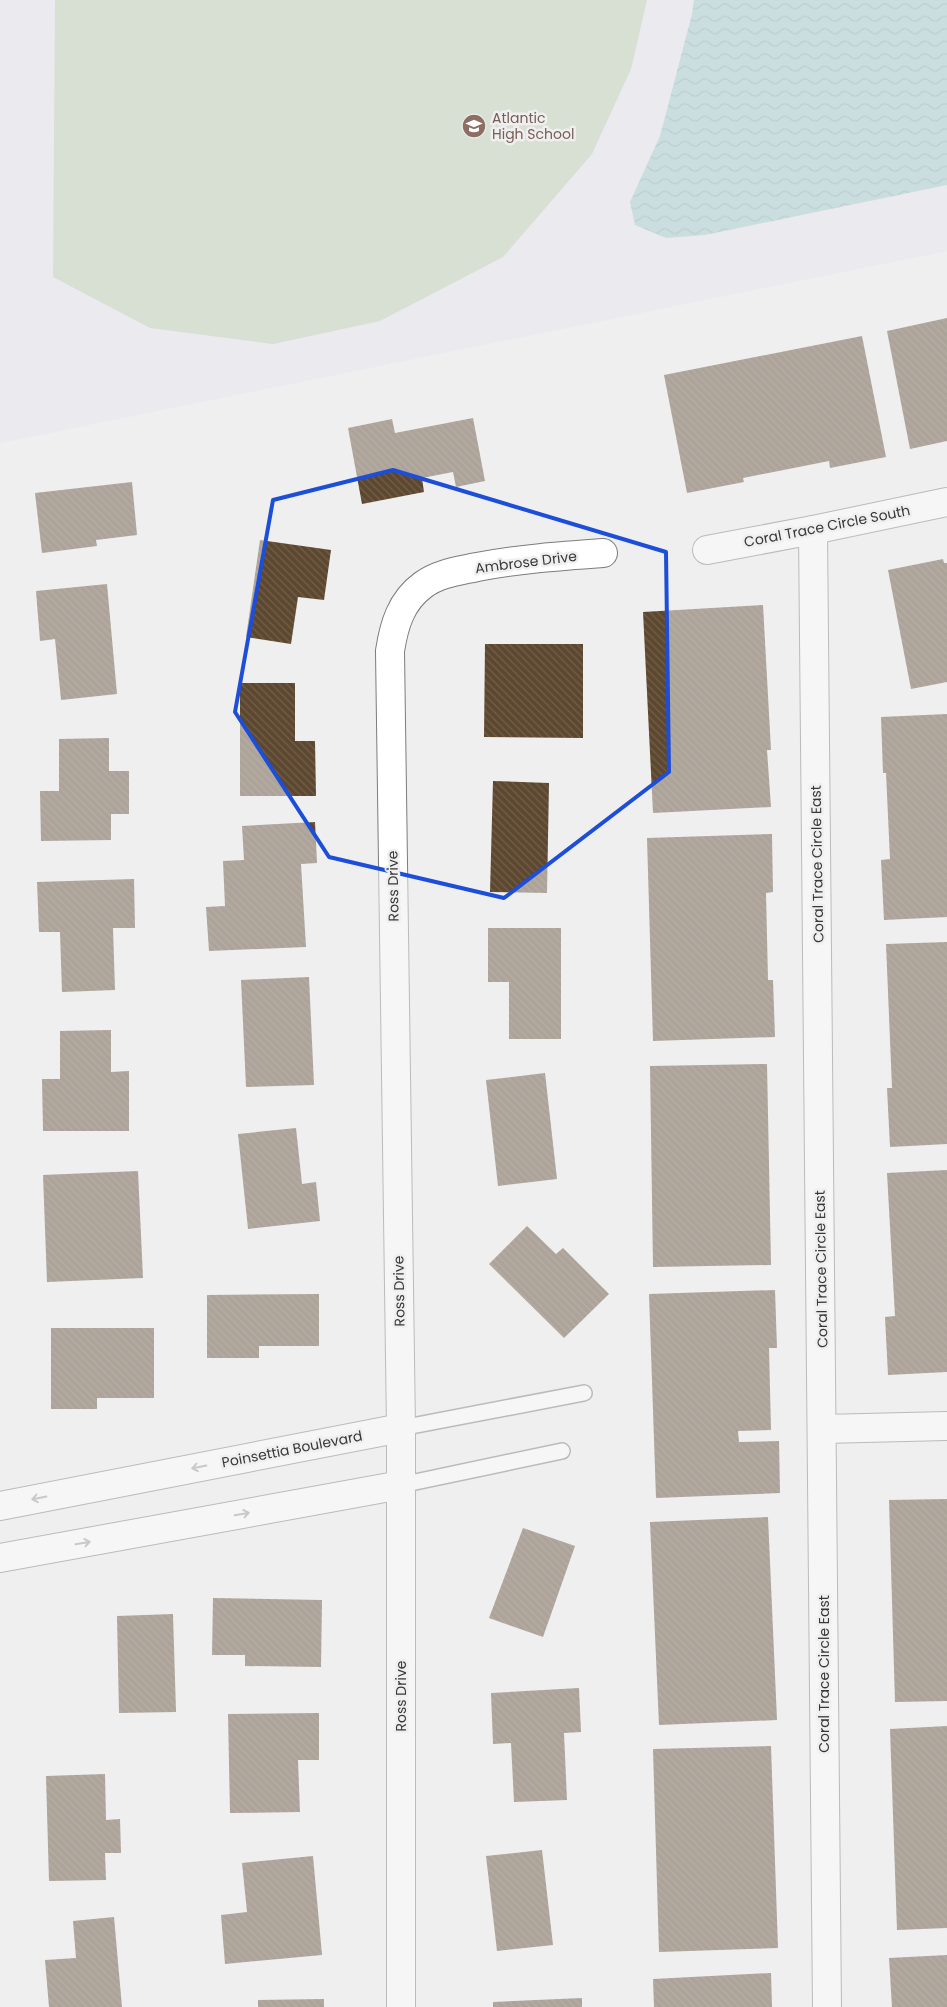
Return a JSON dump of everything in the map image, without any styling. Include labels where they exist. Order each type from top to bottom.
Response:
[{"type":"street","name":"Coral Trace Circle South","points":[[707,550],[947,502]]},
{"type":"street","name":"Coral Trace Circle East","points":[[813,530],[827,2007]]},
{"type":"street","name":"Ambrose Drive","points":[[423,585],[446,573],[514,560],[603,553]]},
{"type":"street","name":"Ross Drive","points":[[401,2007],[401,1428],[390,651],[393,626],[405,603],[423,585]]},
{"type":"street","points":[[823,1429],[947,1426]]},
{"type":"street","name":"Poinsettia Boulevard","points":[[0,1506],[401,1428]]},
{"type":"street","points":[[0,1558],[401,1485]]},
{"type":"lane","name":"Poinsettia Boulevard","points":[[401,1428],[584,1393]]},
{"type":"lane","points":[[401,1485],[562,1451]]},
{"type":"highlighted area","points":[[393,470],[666,552],[669,772],[504,898],[329,857],[235,712],[273,500]]},
{"type":"shaded area","name":"Atlantic High School","points":[[0,0],[947,0],[947,251],[0,443]]},
{"type":"green space","points":[[55,0],[647,0],[631,69],[592,154],[503,257],[380,321],[273,344],[150,328],[53,277]]},
{"type":"water","points":[[694,0],[947,0],[947,185],[705,235],[666,238],[635,225],[630,202],[660,136]]},
{"type":"building","points":[[947,318],[947,441],[910,449],[887,331]]},
{"type":"building","points":[[862,336],[886,457],[830,468],[829,461],[743,478],[744,482],[687,493],[664,375]]},
{"type":"building","points":[[473,418],[485,481],[456,487],[453,472],[422,478],[424,492],[362,504],[348,428],[392,419],[395,433]]},
{"type":"building","points":[[132,482],[137,535],[96,540],[97,546],[42,553],[35,493]]},
{"type":"building","points":[[260,540],[331,550],[324,600],[298,597],[291,644],[246,637]]},
{"type":"building","points":[[943,559],[944,563],[947,563],[947,682],[911,689],[888,570]]},
{"type":"building","points":[[107,584],[117,694],[61,700],[55,639],[40,641],[36,591]]},
{"type":"building","points":[[763,605],[771,750],[767,750],[771,807],[653,813],[643,612]]},
{"type":"building","points":[[485,644],[583,644],[583,738],[484,737]]},
{"type":"building","points":[[240,683],[295,683],[295,741],[315,741],[316,796],[240,796]]},
{"type":"building","points":[[947,714],[947,917],[884,920],[881,860],[890,859],[886,773],[883,773],[881,717]]},
{"type":"building","points":[[109,738],[109,771],[129,771],[129,814],[111,814],[111,840],[41,841],[40,791],[59,791],[59,739]]},
{"type":"building","points":[[493,781],[549,783],[547,893],[490,892]]},
{"type":"building","points":[[315,822],[317,863],[301,864],[306,947],[209,951],[206,907],[225,906],[223,861],[244,860],[242,826]]},
{"type":"building","points":[[772,834],[773,892],[766,893],[768,980],[773,980],[775,1037],[653,1041],[647,838]]},
{"type":"building","points":[[134,879],[135,928],[113,928],[115,990],[62,992],[60,932],[39,932],[37,882]]},
{"type":"building","points":[[488,928],[561,928],[561,1039],[509,1039],[509,982],[488,982]]},
{"type":"building","points":[[947,942],[947,1144],[890,1147],[887,1088],[892,1088],[886,944]]},
{"type":"building","points":[[309,977],[314,1085],[246,1087],[241,980]]},
{"type":"building","points":[[111,1030],[111,1072],[129,1071],[129,1131],[43,1131],[42,1079],[60,1079],[60,1031]]},
{"type":"building","points":[[767,1064],[771,1265],[653,1267],[650,1066]]},
{"type":"building","points":[[545,1073],[557,1179],[498,1186],[486,1080]]},
{"type":"building","points":[[296,1128],[302,1184],[316,1182],[320,1221],[248,1229],[238,1134]]},
{"type":"building","points":[[947,1170],[947,1372],[888,1375],[885,1317],[895,1316],[887,1173]]},
{"type":"building","points":[[138,1171],[143,1278],[47,1282],[43,1175]]},
{"type":"building","points":[[527,1226],[556,1254],[563,1248],[609,1294],[564,1338],[489,1264]]},
{"type":"building","points":[[775,1290],[777,1348],[769,1348],[771,1430],[738,1431],[739,1442],[779,1441],[780,1493],[656,1498],[649,1294]]},
{"type":"building","points":[[319,1294],[319,1346],[259,1346],[259,1358],[207,1358],[207,1295]]},
{"type":"building","points":[[51,1328],[154,1328],[154,1398],[97,1398],[97,1409],[51,1409]]},
{"type":"building","points":[[947,1499],[947,1701],[895,1702],[889,1500]]},
{"type":"building","points":[[768,1517],[777,1720],[659,1725],[650,1522]]},
{"type":"building","points":[[523,1528],[575,1546],[543,1637],[489,1618]]},
{"type":"building","points":[[213,1598],[322,1600],[321,1667],[245,1666],[245,1655],[212,1655]]},
{"type":"building","points":[[173,1614],[176,1712],[119,1713],[117,1616]]},
{"type":"building","points":[[579,1688],[581,1732],[564,1733],[567,1800],[514,1802],[511,1743],[493,1744],[491,1693]]},
{"type":"building","points":[[319,1713],[319,1760],[298,1760],[300,1812],[230,1813],[228,1714]]},
{"type":"building","points":[[947,1726],[947,1928],[897,1930],[890,1729]]},
{"type":"building","points":[[771,1746],[778,1948],[659,1952],[653,1749]]},
{"type":"building","points":[[105,1774],[106,1820],[120,1819],[121,1853],[105,1853],[106,1880],[49,1881],[46,1776]]},
{"type":"building","points":[[542,1850],[553,1945],[497,1951],[486,1856]]},
{"type":"building","points":[[313,1856],[322,1955],[225,1964],[221,1915],[247,1912],[242,1863]]},
{"type":"building","points":[[114,1917],[122,2007],[49,2007],[45,1960],[76,1958],[73,1921]]},
{"type":"building","points":[[947,1955],[947,2007],[892,2007],[889,1958]]},
{"type":"building","points":[[771,1973],[772,2007],[654,2007],[653,1979]]},
{"type":"building","points":[[582,1998],[582,2007],[493,2007],[493,2002]]},
{"type":"building","points":[[324,1999],[324,2007],[258,2007],[258,2000]]},
{"type":"place","name":"Atlantic High School","points":[[474,126]]}]
